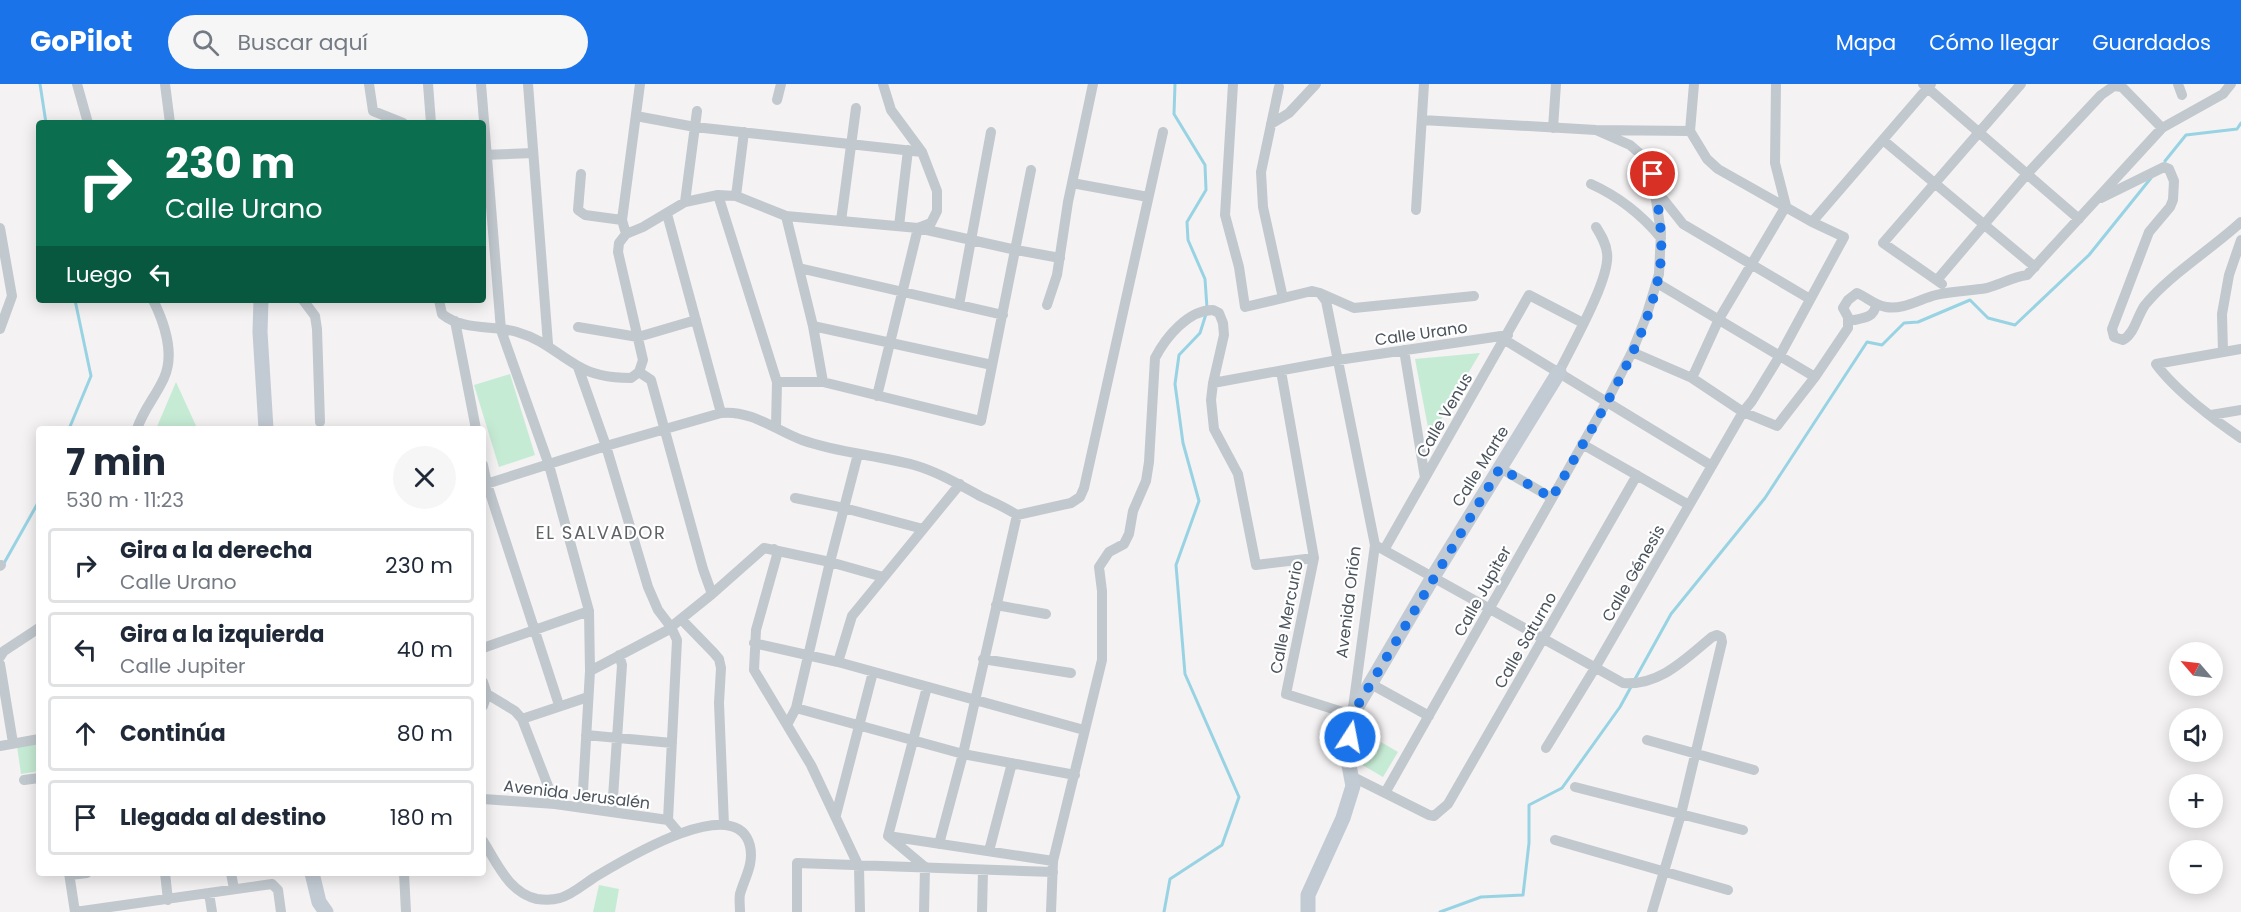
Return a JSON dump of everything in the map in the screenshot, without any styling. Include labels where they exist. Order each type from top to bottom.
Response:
[{"type":"street","points":[[77,84],[87,120]]},
{"type":"street","points":[[165,84],[170,120]]},
{"type":"street","points":[[369,84],[373,111],[396,120]]},
{"type":"street","points":[[428,84],[431,120]]},
{"type":"street","points":[[481,84],[483,120]]},
{"type":"street","points":[[528,84],[548,344]]},
{"type":"street","points":[[626,234],[622,220],[640,84]]},
{"type":"street","points":[[777,100],[782,84]]},
{"type":"street","points":[[884,84],[891,110],[922,152],[937,191],[937,211],[930,223],[918,228]]},
{"type":"street","points":[[1047,305],[1060,258],[1072,183],[1093,84]]},
{"type":"street","points":[[1233,84],[1225,215],[1239,267],[1245,307],[1312,291],[1354,308],[1474,296]]},
{"type":"street","points":[[1271,124],[1289,113],[1316,84]]},
{"type":"street","points":[[1416,210],[1424,84]]},
{"type":"street","points":[[1553,128],[1556,84]]},
{"type":"street","points":[[1694,84],[1690,131],[1707,159],[1718,170],[1812,222],[1927,85],[2079,219]]},
{"type":"street","points":[[1692,378],[1719,319],[1786,206],[1775,163],[1776,84]]},
{"type":"street","points":[[1952,291],[1883,243],[2021,84]]},
{"type":"street","points":[[2178,84],[2182,95]]},
{"type":"street","points":[[1632,352],[1692,378],[1743,412],[1777,426],[1815,377],[1848,328],[1848,317],[1844,308],[1848,300],[1857,293],[1876,304],[1898,308],[1952,291],[1987,288],[2016,276],[2027,275],[2162,129],[2223,94],[2231,84]]},
{"type":"street","points":[[1936,280],[2027,174],[2113,85],[2122,87],[2162,129]]},
{"type":"street","points":[[1279,87],[1261,172],[1261,195],[1283,298]]},
{"type":"street","points":[[842,221],[856,108]]},
{"type":"street","points":[[685,202],[697,111]]},
{"type":"street","points":[[636,116],[695,127],[922,152]]},
{"type":"street","points":[[1422,120],[1596,130],[1690,131]]},
{"type":"street","name":"Calle Jupiter","points":[[1385,793],[1606,404],[1632,352],[1657,283],[1661,238],[1653,174],[1645,158],[1630,145],[1596,130]]},
{"type":"street","points":[[736,196],[744,132]]},
{"type":"street","points":[[959,305],[991,132]]},
{"type":"street","points":[[486,485],[606,446],[736,411],[776,426],[802,440],[914,465],[960,484],[1017,515],[1071,503],[1080,497],[1084,488],[1163,132]]},
{"type":"street","points":[[1883,140],[2035,267]]},
{"type":"street","points":[[899,225],[908,150]]},
{"type":"street","points":[[486,155],[533,153]]},
{"type":"street","points":[[486,166],[501,330],[549,465],[589,611],[590,671],[582,808]]},
{"type":"street","points":[[2096,201],[2164,167],[2169,169],[2174,181],[2174,194],[2170,207],[2149,232],[2112,329],[2114,337],[2123,340],[2128,337],[2144,306],[2190,263],[2241,222]]},
{"type":"street","points":[[777,382],[823,382],[981,421],[1031,170]]},
{"type":"street","points":[[581,174],[578,210],[580,213],[622,220]]},
{"type":"street","points":[[1072,183],[1148,197]]},
{"type":"street","points":[[1591,184],[1610,192],[1626,203],[1645,219],[1661,238]]},
{"type":"street","points":[[1656,193],[1683,224],[1810,299]]},
{"type":"street","points":[[440,303],[442,314],[455,321],[514,331],[548,344],[578,367],[592,373],[612,378],[631,378],[639,372],[643,360],[618,252],[619,243],[626,234],[667,214],[685,202],[718,195],[736,196],[786,216],[899,225],[1060,258]]},
{"type":"street","points":[[718,195],[777,382],[776,426]]},
{"type":"street","points":[[667,214],[722,413]]},
{"type":"street","points":[[786,216],[813,326],[823,382]]},
{"type":"street","name":"Calle Génesis","points":[[1546,748],[1595,668],[1743,412],[1779,357],[1844,237],[1812,222]]},
{"type":"street","name":"Calle Marte","points":[[1352,715],[1433,577],[1559,372],[1606,270],[1608,253],[1596,227]]},
{"type":"street","points":[[0,228],[12,296],[0,328]]},
{"type":"street","points":[[877,396],[918,228]]},
{"type":"street","points":[[2223,352],[2222,314],[2229,275],[2241,240]]},
{"type":"street","points":[[799,268],[1003,315]]},
{"type":"street","points":[[1657,283],[1815,377]]},
{"type":"street","name":"Avenida Orión","points":[[1308,912],[1308,895],[1343,818],[1353,786],[1348,759],[1352,715],[1379,547],[1326,301],[1320,293]]},
{"type":"street","name":"Calle Venus","points":[[1379,547],[1425,478],[1529,295],[1583,323]]},
{"type":"street","points":[[137,426],[164,378],[168,361],[163,319],[155,303]]},
{"type":"street","points":[[261,303],[260,332],[266,426]]},
{"type":"street","points":[[305,303],[315,316],[317,329],[320,422]]},
{"type":"street","points":[[1854,320],[1870,316],[1875,311],[1876,304]]},
{"type":"street","points":[[1051,912],[1053,867],[1102,660],[1102,591],[1098,567],[1109,552],[1124,544],[1129,534],[1133,511],[1146,481],[1155,358],[1172,333],[1195,314],[1213,310],[1218,313],[1223,323],[1224,335],[1211,400],[1215,429],[1238,474],[1257,565],[1314,558]]},
{"type":"street","points":[[578,327],[638,336],[696,320]]},
{"type":"street","points":[[455,321],[475,426]]},
{"type":"street","points":[[813,326],[992,365]]},
{"type":"street","points":[[1506,338],[1606,404],[1712,466]]},
{"type":"street","name":"Calle Urano","points":[[1213,383],[1338,360],[1506,338]]},
{"type":"street","points":[[2241,349],[2156,363],[2167,378],[2241,438]]},
{"type":"street","points":[[1404,350],[1425,478]]},
{"type":"street","points":[[578,367],[606,446],[648,587],[658,610],[671,627],[677,640],[668,820],[680,833]]},
{"type":"street","name":"Calle Mercurio","points":[[1281,371],[1314,558],[1286,694],[1352,715]]},
{"type":"street","points":[[639,372],[651,380],[703,569],[712,594]]},
{"type":"street","points":[[2211,415],[2241,410]]},
{"type":"street","points":[[1582,444],[1689,505]]},
{"type":"street","points":[[787,725],[796,708],[858,454]]},
{"type":"street","points":[[1500,468],[1552,498]]},
{"type":"street","name":"Calle Saturno","points":[[1385,793],[1434,816],[1448,804],[1637,476]]},
{"type":"street","points":[[838,662],[852,616],[960,484]]},
{"type":"street","points":[[486,488],[559,705]]},
{"type":"street","points":[[795,498],[844,508],[923,529]]},
{"type":"street","points":[[939,844],[963,754],[1017,515]]},
{"type":"street","points":[[1379,547],[1623,682],[1636,684],[1666,674],[1712,637],[1717,635],[1721,637],[1722,642],[1681,814],[1652,912]]},
{"type":"street","points":[[590,671],[671,627],[764,548],[830,562],[884,577]]},
{"type":"street","points":[[774,549],[777,555],[756,630],[754,670],[811,765],[859,867],[860,912]]},
{"type":"street","points":[[996,605],[1046,614]]},
{"type":"street","points":[[486,647],[589,611]]},
{"type":"street","points":[[681,619],[719,658],[724,825]]},
{"type":"street","points":[[0,657],[4,651],[36,630]]},
{"type":"street","points":[[754,643],[838,662],[1084,730]]},
{"type":"street","points":[[612,812],[622,665],[619,655]]},
{"type":"street","points":[[983,659],[1071,673]]},
{"type":"street","points":[[0,664],[13,743]]},
{"type":"street","points":[[836,815],[861,726],[873,672]]},
{"type":"street","points":[[1371,684],[1429,716]]},
{"type":"street","points":[[888,836],[927,687]]},
{"type":"street","points":[[486,695],[515,711],[522,719],[555,804]]},
{"type":"street","points":[[522,719],[588,697]]},
{"type":"street","points":[[796,708],[963,754],[1075,775]]},
{"type":"street","points":[[586,735],[672,743]]},
{"type":"street","points":[[0,746],[36,739]]},
{"type":"street","points":[[1647,740],[1754,770]]},
{"type":"street","points":[[989,851],[1012,763]]},
{"type":"street","points":[[1351,776],[1385,793]]},
{"type":"street","points":[[24,780],[36,778]]},
{"type":"street","points":[[1575,788],[1743,830]]},
{"type":"street","name":"Avenida Jerusalén","points":[[486,799],[555,804],[668,820]]},
{"type":"street","points":[[486,846],[509,882],[518,890],[537,899],[554,900],[562,898],[596,877],[680,833],[714,824],[732,825],[742,830],[750,844],[751,863],[740,895],[740,912]]},
{"type":"street","points":[[888,836],[989,851],[1053,867]]},
{"type":"street","points":[[888,836],[925,867]]},
{"type":"street","points":[[1555,840],[1728,890]]},
{"type":"street","points":[[797,912],[797,863],[983,871],[1053,867]]},
{"type":"street","points":[[924,912],[925,867]]},
{"type":"street","points":[[982,912],[983,871]]},
{"type":"street","points":[[70,876],[75,912],[147,907],[168,900],[272,884],[278,890],[280,912]]},
{"type":"street","points":[[165,876],[168,900]]},
{"type":"street","points":[[232,876],[234,890]]},
{"type":"street","points":[[313,876],[319,902],[326,912]]},
{"type":"street","points":[[404,876],[406,912]]},
{"type":"street","points":[[209,893],[212,912]]},
{"type":"green space","points":[[1480,353],[1430,438],[1415,359]]},
{"type":"green space","points":[[510,374],[535,455],[499,467],[474,385]]},
{"type":"green space","points":[[176,382],[196,426],[157,426]]},
{"type":"green space","points":[[1357,728],[1398,752],[1383,777],[1359,763]]},
{"type":"green space","points":[[36,743],[36,772],[21,774],[17,746]]},
{"type":"green space","points":[[599,885],[619,889],[615,912],[593,912]]},
{"type":"waterway","points":[[40,84],[46,120]]},
{"type":"waterway","points":[[1175,84],[1174,114],[1205,165],[1206,190],[1187,222],[1188,240],[1205,279],[1207,308]]},
{"type":"waterway","points":[[2165,161],[2186,135],[2237,129],[2241,123]]},
{"type":"waterway","points":[[1635,679],[1671,614],[1765,498],[1867,342],[1882,345],[1904,323],[1918,322],[1970,300],[1988,318],[2015,325],[2089,255],[2151,178]]},
{"type":"waterway","points":[[70,426],[91,376],[76,303]]},
{"type":"waterway","points":[[1164,912],[1170,879],[1222,845],[1239,797],[1185,674],[1176,565],[1199,501],[1183,443],[1175,384],[1179,355],[1200,333],[1206,314]]},
{"type":"waterway","points":[[3,565],[36,506]]},
{"type":"waterway","points":[[1440,912],[1481,897],[1523,895],[1529,843],[1529,805],[1562,788],[1620,707],[1632,685]]},
{"type":"district","name":"EL SALVADOR","points":[[601,533]]},
{"type":"route","points":[[1350,737],[1352,715],[1500,468],[1552,498],[1606,404],[1632,352],[1659,274],[1661,231],[1653,174]]}]
